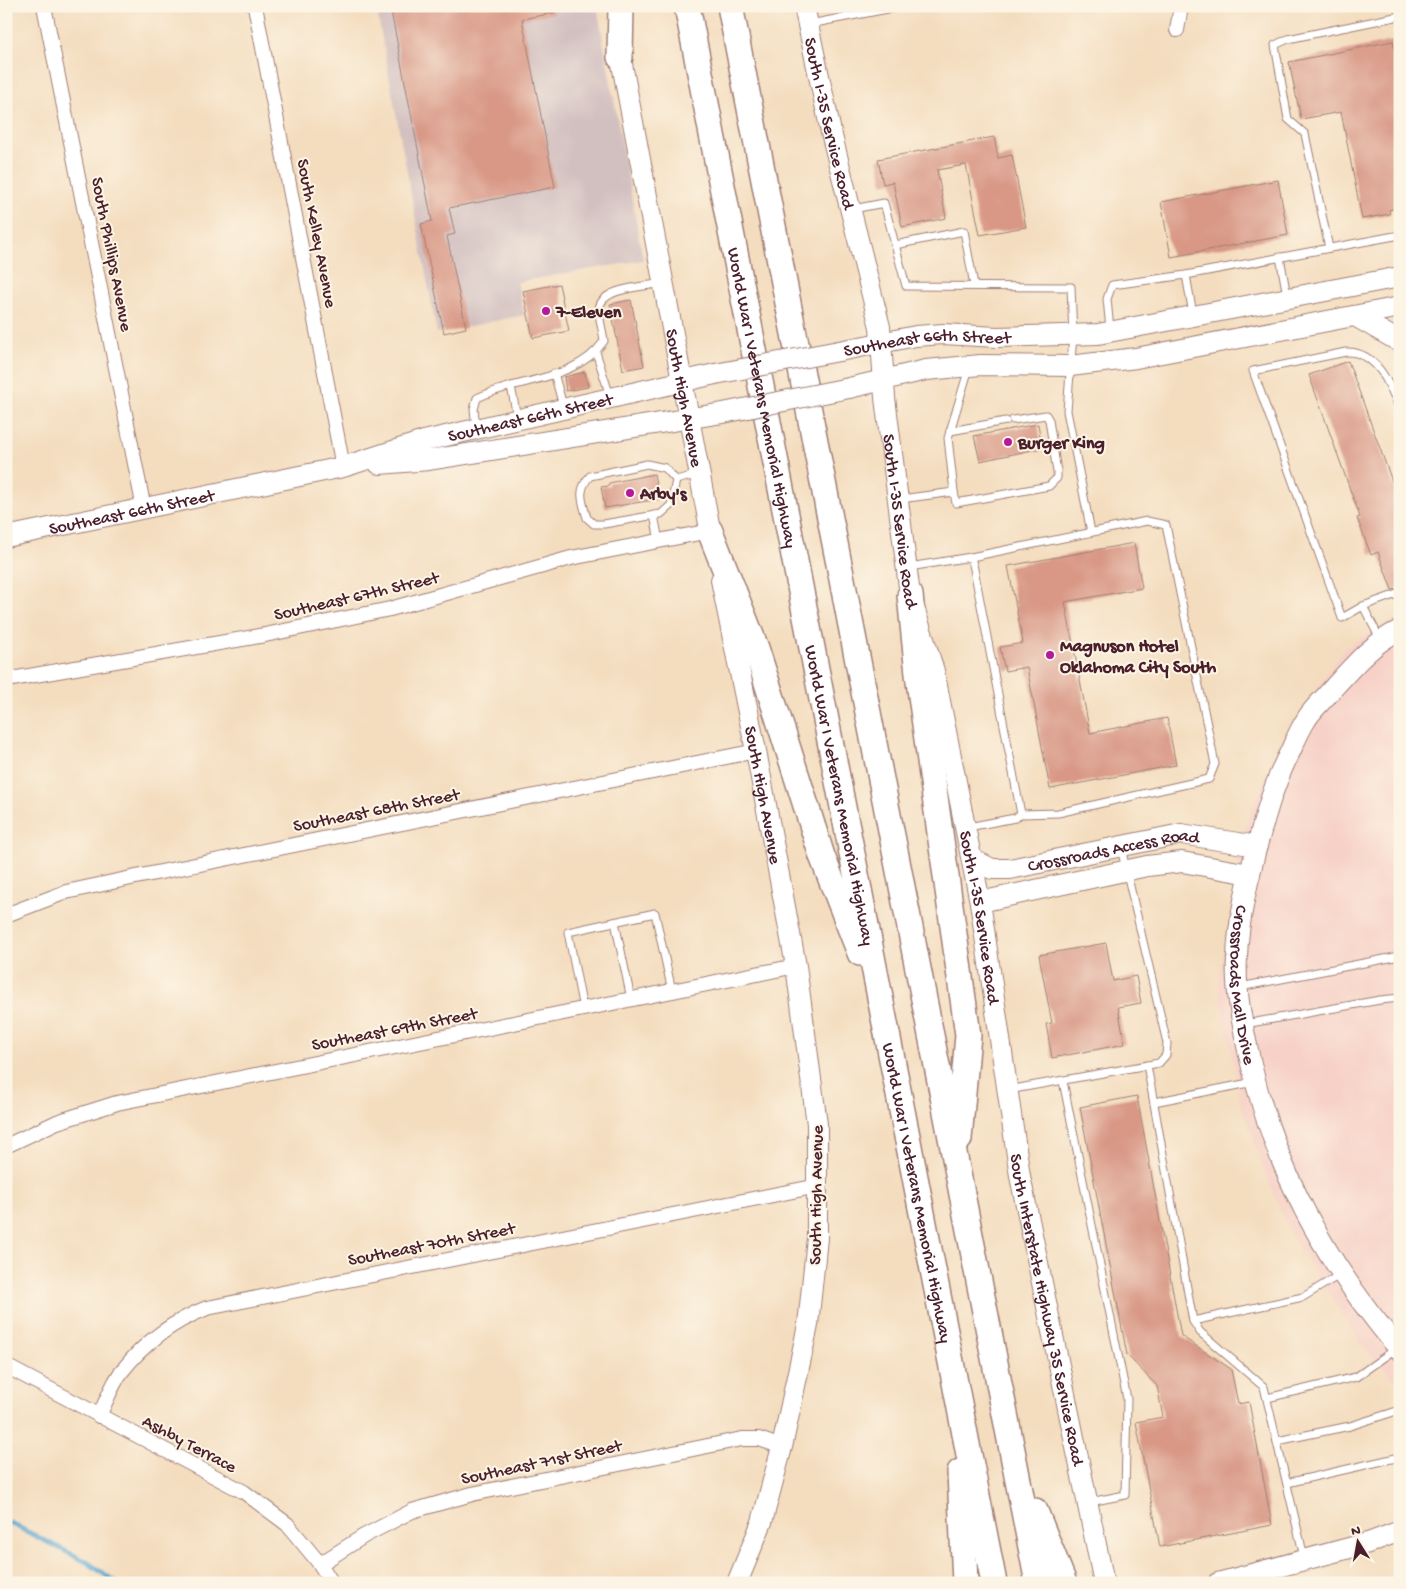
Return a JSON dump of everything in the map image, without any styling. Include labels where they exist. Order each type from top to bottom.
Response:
[{"type":"highway","points":[[620,58],[621,6]]},
{"type":"highway","name":"World War I Veterans Memorial Highway","points":[[686,6],[751,327],[994,1583]]},
{"type":"highway","points":[[730,6],[1038,1583]]},
{"type":"highway","points":[[710,531],[756,648],[822,856],[882,1009]]},
{"type":"highway","points":[[910,595],[918,674],[968,1035],[956,1169]]},
{"type":"highway","points":[[956,1387],[965,1583]]},
{"type":"highway","points":[[1012,1455],[1064,1583]]},
{"type":"street","name":"South Phillips Avenue","points":[[44,6],[144,509]]},
{"type":"street","name":"South Kelley Avenue","points":[[255,6],[343,467]]},
{"type":"street","name":"South High Avenue","points":[[611,6],[688,418],[756,751],[796,966],[817,1124],[817,1238],[808,1325],[782,1447],[762,1522],[737,1583]]},
{"type":"street","points":[[1177,30],[1181,6]]},
{"type":"street","name":"South I-35 Service Road","points":[[806,16],[850,210],[880,327],[897,499],[910,595],[934,671],[966,827],[980,902],[999,1035]]},
{"type":"street","name":"Southeast 66th Street","points":[[6,537],[343,467],[424,441],[715,374],[881,343],[943,334],[997,337],[1073,336],[1110,332],[1400,277]]},
{"type":"street","name":"Southeast 66th Street","points":[[343,467],[429,460],[723,413],[884,381],[926,370],[970,366],[1070,366],[1136,358],[1400,307]]},
{"type":"street","points":[[1355,316],[1400,342]]},
{"type":"street","name":"Southeast 67th Street","points":[[6,680],[264,635],[390,609],[571,558],[710,531]]},
{"type":"street","name":"Crossroads Mall Drive","points":[[1399,1349],[1379,1326],[1341,1274],[1310,1223],[1287,1177],[1255,1082],[1242,1024],[1237,987],[1239,925],[1272,788],[1307,718],[1356,663],[1381,642],[1400,630]]},
{"type":"street","name":"Southeast 68th Street","points":[[6,915],[66,892],[756,751]]},
{"type":"street","name":"Crossroads Access Road","points":[[972,859],[992,869],[1010,869],[1181,834],[1257,846]]},
{"type":"street","name":"Crossroads Access Road","points":[[980,902],[1126,871],[1182,862],[1250,874]]},
{"type":"street","name":"Southeast 69th Street","points":[[6,1146],[57,1122],[117,1103],[796,966]]},
{"type":"street","name":"South Interstate Highway 35 Service Road","points":[[999,1035],[1020,1176],[1104,1583]]},
{"type":"street","name":"Southeast 70th Street","points":[[99,1416],[121,1372],[152,1341],[180,1318],[207,1308],[818,1186]]},
{"type":"street","name":"Ashby Terrace","points":[[6,1366],[244,1492],[287,1524],[320,1564],[332,1583]]},
{"type":"street","name":"Southeast 71st Street","points":[[320,1564],[364,1536],[412,1511],[472,1494],[742,1439],[759,1439],[782,1447]]},
{"type":"street","points":[[1218,1583],[1249,1579],[1304,1560],[1368,1543],[1400,1531]]},
{"type":"lane","points":[[806,16],[903,6]]},
{"type":"lane","points":[[1328,248],[1305,134],[1288,119],[1275,45],[1288,39],[1400,16]]},
{"type":"lane","points":[[850,210],[884,203],[906,286],[1071,287],[1073,336],[1067,411],[1092,532]]},
{"type":"lane","points":[[895,245],[964,231],[974,285]]},
{"type":"lane","points":[[1110,332],[1107,299],[1112,286],[1186,275],[1400,235]]},
{"type":"lane","points":[[1280,257],[1287,298]]},
{"type":"lane","points":[[1186,275],[1193,317]]},
{"type":"lane","points":[[477,429],[474,410],[477,398],[494,390],[582,363],[596,352],[604,341],[599,310],[602,300],[612,292],[663,283]]},
{"type":"lane","points":[[596,352],[611,398]]},
{"type":"lane","points":[[1400,410],[1382,374],[1365,355],[1358,352],[1253,372],[1342,618],[1363,606],[1400,593]]},
{"type":"lane","points":[[950,432],[1009,420],[1046,415],[1049,420],[1057,472],[1053,483],[1049,486],[956,503],[948,438],[970,366]]},
{"type":"lane","points":[[554,373],[564,409]]},
{"type":"lane","points":[[511,386],[518,420]]},
{"type":"lane","points":[[647,464],[665,468],[676,480],[671,505],[661,514],[594,524],[587,518],[580,494],[584,483],[590,476],[647,464]]},
{"type":"lane","points":[[676,480],[699,474]]},
{"type":"lane","points":[[897,499],[954,492]]},
{"type":"lane","points":[[654,515],[659,542]]},
{"type":"lane","points":[[906,568],[971,557],[1147,521],[1166,525],[1215,764],[1209,779],[1058,813],[1021,814],[1015,818],[966,827]]},
{"type":"lane","points":[[971,557],[1021,814]]},
{"type":"lane","points":[[1363,606],[1381,642]]},
{"type":"lane","points":[[1008,1090],[1160,1063],[1166,1055],[1167,1043],[1120,845]]},
{"type":"lane","points":[[583,1009],[568,932],[655,913],[672,991]]},
{"type":"lane","points":[[614,922],[631,999]]},
{"type":"lane","points":[[1237,987],[1400,956]]},
{"type":"lane","points":[[1242,1024],[1400,998]]},
{"type":"lane","points":[[1147,1065],[1193,1321],[1200,1332],[1264,1387],[1304,1560]]},
{"type":"lane","points":[[1063,1081],[1127,1399],[1125,1495],[1087,1502]]},
{"type":"lane","points":[[1154,1102],[1255,1082]]},
{"type":"lane","points":[[1193,1321],[1303,1297],[1341,1274]]},
{"type":"lane","points":[[1267,1398],[1356,1377],[1399,1349]]},
{"type":"lane","points":[[1277,1441],[1350,1426],[1400,1410]]},
{"type":"lane","points":[[1287,1483],[1400,1457]]},
{"type":"shaded area","points":[[376,6],[597,6],[643,260],[517,282],[524,315],[437,333]]},
{"type":"shaded area","points":[[1400,616],[1400,1386],[1363,1346],[1290,1234],[1264,1170],[1241,1104],[1218,983],[1244,829],[1282,740],[1343,649]]},
{"type":"building","points":[[417,6],[553,6],[554,13],[522,19],[555,187],[449,208],[455,234],[447,236],[466,328],[444,333],[421,224],[432,221],[391,11]]},
{"type":"building","points":[[1393,41],[1400,76],[1400,207],[1389,210],[1390,214],[1362,219],[1341,112],[1301,119],[1289,62]]},
{"type":"building","points":[[994,137],[998,158],[1012,155],[1026,227],[980,235],[966,165],[937,170],[946,218],[902,227],[893,182],[883,184],[878,159]]},
{"type":"building","points":[[1278,180],[1288,235],[1171,257],[1161,202]]},
{"type":"building","name":"7-Eleven","points":[[559,284],[569,331],[533,338],[523,291]]},
{"type":"building","points":[[631,300],[644,366],[623,370],[610,304]]},
{"type":"building","points":[[1348,361],[1400,503],[1400,588],[1392,590],[1378,552],[1371,555],[1357,518],[1360,517],[1309,375]]},
{"type":"building","points":[[585,372],[588,387],[566,391],[564,377]]},
{"type":"building","name":"Burger King","points":[[1038,424],[1042,448],[980,461],[974,436]]},
{"type":"building","name":"Arby's","points":[[654,474],[659,499],[605,508],[601,487],[609,486],[609,483]]},
{"type":"building","name":"Magnuson Hotel Oklahoma City South","points":[[1134,543],[1142,588],[1065,602],[1090,733],[1167,718],[1176,765],[1050,789],[1027,667],[1005,671],[1000,647],[1023,643],[1008,566]]},
{"type":"building","points":[[1106,943],[1113,981],[1136,976],[1141,1003],[1118,1007],[1125,1044],[1052,1058],[1046,1024],[1052,1023],[1039,955]]},
{"type":"building","points":[[1137,1096],[1181,1336],[1231,1369],[1238,1404],[1249,1402],[1272,1525],[1160,1547],[1136,1422],[1163,1417],[1157,1386],[1127,1355],[1080,1107]]},
{"type":"waterway","points":[[6,1521],[87,1562],[117,1583]]},
{"type":"place","name":"7-Eleven","points":[[546,311]]},
{"type":"place","name":"Burger King","points":[[1008,442]]},
{"type":"place","name":"Arby's","points":[[630,493]]},
{"type":"place","name":"Magnuson Hotel Oklahoma City South","points":[[1050,655]]}]
